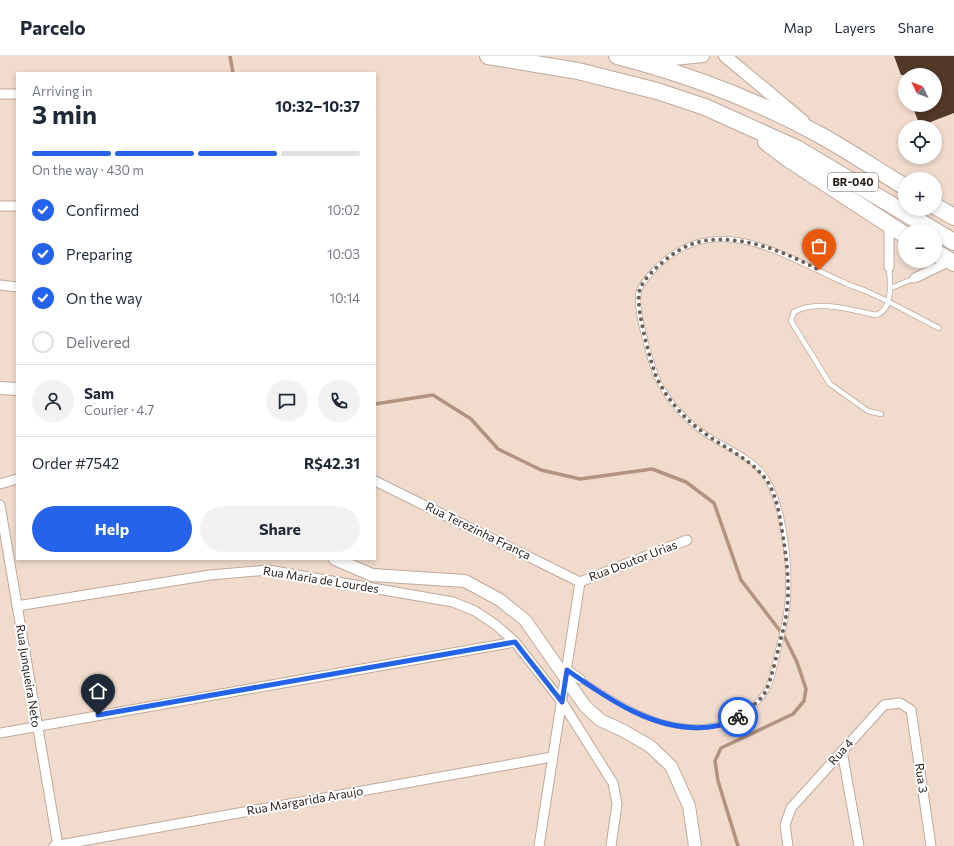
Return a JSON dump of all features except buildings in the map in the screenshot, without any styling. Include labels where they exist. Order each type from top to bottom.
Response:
[{"type":"highway","name":"BR-040","points":[[488,56],[578,71],[657,91],[705,107],[796,148],[954,242]]},
{"type":"highway","name":"BR-040","points":[[617,56],[640,62],[726,91],[820,135],[898,183]]},
{"type":"highway","points":[[750,128],[787,158],[898,231]]},
{"type":"highway","points":[[942,210],[954,217]]},
{"type":"highway","points":[[942,256],[952,262]]},
{"type":"street","points":[[640,62],[703,56]]},
{"type":"street","points":[[725,56],[820,135]]},
{"type":"street","points":[[0,94],[16,94]]},
{"type":"street","points":[[0,206],[16,206]]},
{"type":"street","points":[[888,267],[889,226]]},
{"type":"street","points":[[915,278],[952,262]]},
{"type":"street","points":[[0,285],[16,287]]},
{"type":"street","points":[[0,388],[16,389]]},
{"type":"street","points":[[0,484],[16,479]]},
{"type":"street","name":"Rua Terezinha França","points":[[376,481],[580,582]]},
{"type":"street","name":"Rua Junqueira Neto","points":[[0,505],[57,846]]},
{"type":"street","name":"Rua Doutor Urias","points":[[539,846],[552,757],[567,674],[580,582],[687,540]]},
{"type":"street","points":[[337,560],[372,575],[465,580],[500,600],[525,620],[567,674],[585,706],[600,720],[622,730],[650,746],[671,766],[689,806],[695,846]]},
{"type":"street","name":"Rua Maria de Lourdes","points":[[17,606],[210,575],[268,570],[453,602],[475,611],[496,625],[515,642],[562,702],[613,783],[617,804],[611,846]]},
{"type":"street","points":[[0,733],[515,642]]},
{"type":"street","points":[[567,674],[580,679]]},
{"type":"street","name":"Rua 4","points":[[788,846],[785,825],[791,808],[842,751],[884,706],[900,703],[911,710]]},
{"type":"street","name":"Rua 3","points":[[911,710],[931,846]]},
{"type":"street","points":[[842,751],[859,846]]},
{"type":"street","name":"Rua Margarida Araujo","points":[[57,846],[552,757]]},
{"type":"lane","points":[[580,679],[622,706],[663,723],[686,728],[718,726],[735,720],[752,706],[765,692],[773,672],[786,615],[788,579],[786,551],[778,506],[767,479],[751,463],[703,433],[682,415],[669,399],[656,375],[641,322],[638,299],[639,291],[648,276],[665,259],[683,247],[703,240],[730,240],[761,245],[796,259],[939,328]]},
{"type":"lane","points":[[881,414],[868,410],[830,384],[791,321],[794,312],[802,308],[815,306],[876,315],[885,310],[891,288],[888,267]]},
{"type":"lane","points":[[891,288],[915,278]]},
{"type":"waterway","points":[[230,56],[233,72]]},
{"type":"waterway","points":[[376,404],[433,395],[471,419],[498,449],[541,470],[580,479],[652,469],[686,482],[714,503],[741,580],[784,636],[797,662],[806,689],[804,701],[793,714],[721,748],[715,761],[718,781],[738,846]]},
{"type":"way so far","points":[[738,717],[752,706],[765,692],[773,672],[786,615],[788,579],[786,551],[778,506],[767,479],[751,463],[703,433],[682,415],[669,399],[656,375],[641,322],[638,299],[639,291],[648,276],[665,259],[683,247],[703,240],[730,240],[761,245],[819,270]]},
{"type":"route","points":[[98,715],[515,642],[562,702],[567,670],[622,706],[663,723],[686,728],[701,728],[718,726],[735,720],[738,717]]}]
